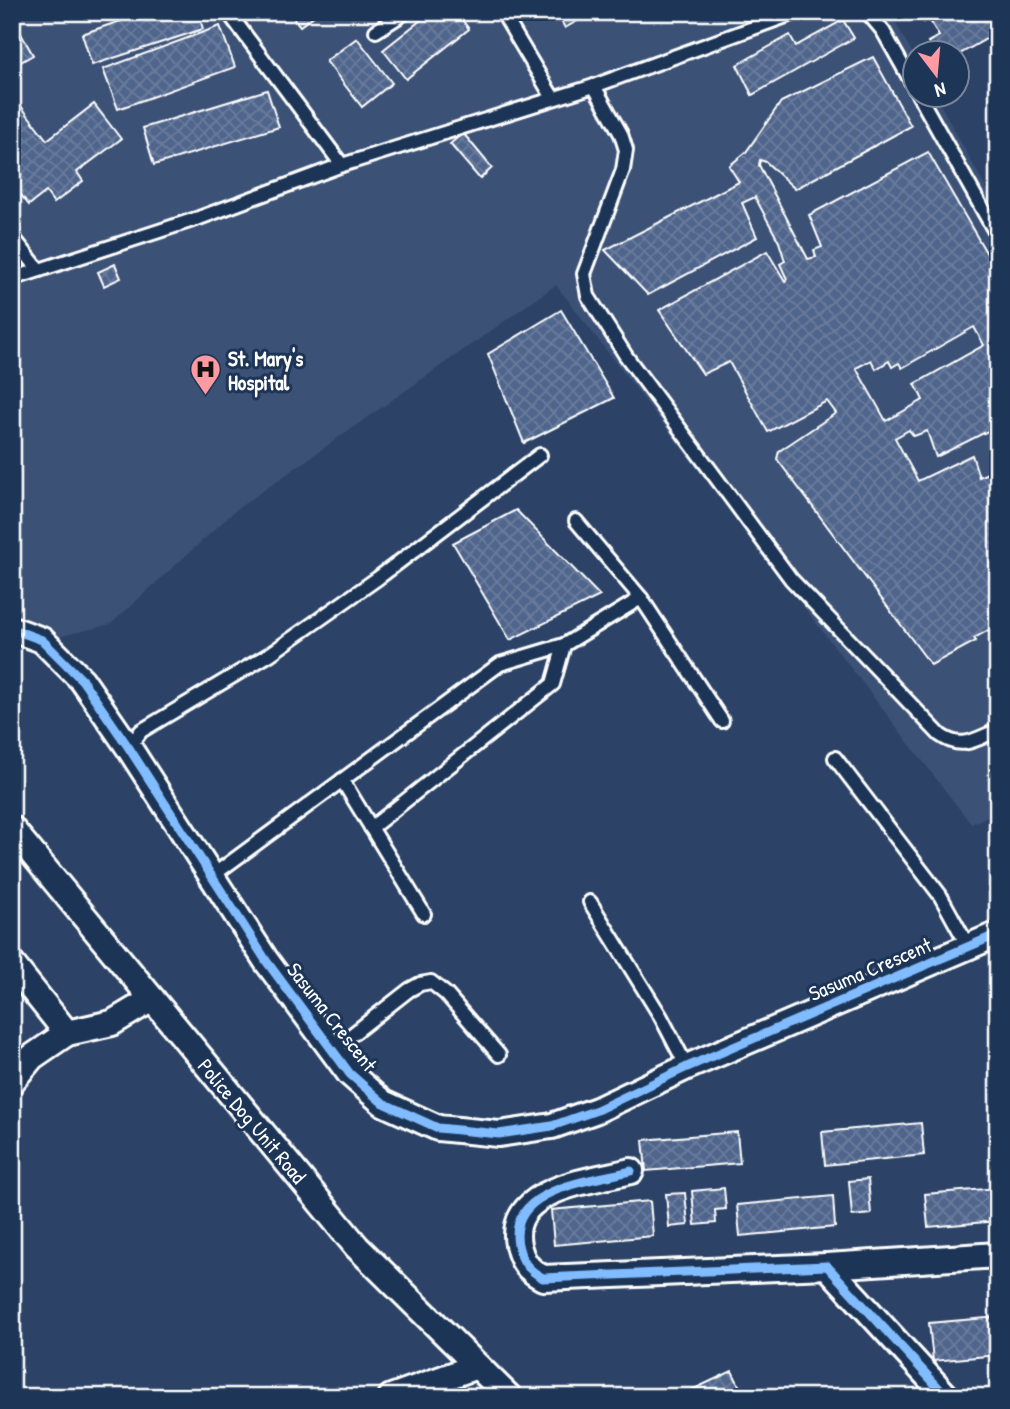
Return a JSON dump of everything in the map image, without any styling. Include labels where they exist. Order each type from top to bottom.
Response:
[{"type":"street","name":"Sasuma Crescent","points":[[12,629],[42,640],[82,680],[130,748],[267,962],[350,1074],[383,1103],[438,1128],[499,1134],[552,1126],[597,1110],[687,1067],[998,934]]},
{"type":"street","name":"Police Dog Unit Road","points":[[12,829],[357,1247],[509,1397]]},
{"type":"street","points":[[12,964],[67,1032]]},
{"type":"street","points":[[12,1081],[32,1057],[67,1032],[112,1023],[152,999]]},
{"type":"street","points":[[631,1171],[541,1196],[522,1213],[517,1237],[521,1258],[530,1271],[543,1278],[827,1266],[998,1255]]},
{"type":"street","points":[[827,1266],[947,1397]]},
{"type":"street","points":[[391,1397],[477,1366]]},
{"type":"lane","points":[[228,12],[342,165]]},
{"type":"lane","points":[[376,31],[406,12]]},
{"type":"lane","points":[[502,12],[553,98]]},
{"type":"lane","points":[[12,279],[199,218],[342,165],[594,86],[797,12]]},
{"type":"lane","points":[[867,12],[883,31],[902,66]]},
{"type":"lane","points":[[594,86],[621,134],[626,150],[623,170],[584,274],[588,296],[626,356],[791,579],[940,736],[951,743],[965,744],[998,730]]},
{"type":"lane","points":[[926,108],[998,237]]},
{"type":"lane","points":[[12,236],[39,270]]},
{"type":"lane","points":[[130,748],[141,731],[270,654],[378,578],[540,455]]},
{"type":"lane","points":[[576,521],[641,598],[722,721]]},
{"type":"lane","points":[[212,876],[500,664],[564,645],[641,598]]},
{"type":"lane","points":[[371,828],[554,684],[564,645]]},
{"type":"lane","points":[[835,758],[940,895],[968,946]]},
{"type":"lane","points":[[342,780],[424,914]]},
{"type":"lane","points":[[590,902],[661,1017],[687,1067]]},
{"type":"lane","points":[[331,1051],[409,990],[431,982],[446,993],[499,1055]]},
{"type":"shaded area","name":"St. Mary's Hospital","points":[[12,12],[890,12],[904,38],[902,38],[902,108],[942,108],[998,210],[998,811],[971,824],[556,285],[237,509],[111,624],[58,637],[12,619]]},
{"type":"building","points":[[147,12],[198,12],[203,29],[92,65],[82,34]]},
{"type":"building","points":[[289,12],[319,12],[300,26]]},
{"type":"building","points":[[431,12],[456,12],[469,29],[406,79],[383,50]]},
{"type":"building","points":[[556,12],[593,12],[565,28]]},
{"type":"building","points":[[918,12],[972,12],[974,17],[982,12],[989,12],[998,32],[972,47],[972,38],[935,38],[939,36],[929,19],[924,22]]},
{"type":"building","points":[[12,18],[33,55],[12,67]]},
{"type":"building","points":[[843,20],[854,38],[752,95],[737,65],[790,35],[796,46]]},
{"type":"building","points":[[220,26],[235,67],[118,109],[103,69]]},
{"type":"building","points":[[357,38],[392,83],[362,107],[326,61]]},
{"type":"building","points":[[873,57],[911,126],[795,189],[766,162],[760,160],[759,165],[808,259],[816,257],[814,250],[822,247],[809,215],[928,152],[998,273],[998,316],[993,319],[998,329],[998,426],[936,457],[927,431],[914,436],[909,430],[895,438],[918,481],[972,455],[979,477],[998,468],[998,625],[974,638],[976,641],[931,665],[777,459],[779,451],[836,413],[827,401],[768,432],[729,362],[703,374],[659,310],[767,251],[785,281],[787,279],[780,264],[785,261],[779,242],[755,197],[742,203],[757,237],[648,295],[605,250],[739,182],[729,166],[746,152],[781,102]],"holes":[[[974,327],[984,345],[915,384],[923,400],[886,421],[856,368],[871,360],[876,369],[889,361],[892,367],[899,363],[902,368]]]},
{"type":"building","points":[[267,90],[279,127],[154,165],[143,128]]},
{"type":"building","points":[[14,97],[47,140],[94,104],[121,139],[77,172],[83,181],[54,203],[46,192],[29,205],[12,184],[12,163],[17,160],[12,154]]},
{"type":"building","points":[[463,133],[492,168],[480,179],[450,144]]},
{"type":"building","points":[[115,264],[121,278],[104,286],[98,272]]},
{"type":"building","points":[[561,310],[614,398],[524,443],[488,354]]},
{"type":"building","points":[[516,510],[600,596],[510,640],[453,543]]},
{"type":"building","points":[[921,1123],[924,1155],[825,1165],[822,1132]]},
{"type":"building","points":[[737,1132],[740,1163],[646,1171],[643,1140]]},
{"type":"building","points":[[868,1179],[871,1214],[852,1216],[849,1181]]},
{"type":"building","points":[[724,1188],[726,1209],[715,1210],[716,1223],[695,1225],[692,1191]]},
{"type":"building","points":[[998,1188],[998,1221],[928,1227],[925,1194]]},
{"type":"building","points":[[685,1193],[688,1225],[669,1227],[666,1194]]},
{"type":"building","points":[[833,1196],[835,1227],[740,1236],[737,1205]]},
{"type":"building","points":[[650,1201],[653,1236],[554,1245],[551,1210]]},
{"type":"building","points":[[998,1317],[998,1355],[933,1361],[929,1323]]},
{"type":"building","points":[[732,1371],[745,1397],[677,1397]]},
{"type":"building","points":[[934,1390],[935,1397],[889,1397],[889,1394]]},
{"type":"cycle path","points":[[12,629],[42,640],[82,680],[267,962],[350,1074],[383,1103],[438,1128],[499,1134],[552,1126],[597,1110],[687,1067],[998,934]]},
{"type":"cycle path","points":[[631,1171],[555,1190],[538,1199],[525,1211],[518,1226],[518,1245],[521,1256],[530,1269],[543,1278],[827,1266],[947,1397]]},
{"type":"place","name":"St. Mary's Hospital","points":[[205,397]]}]
